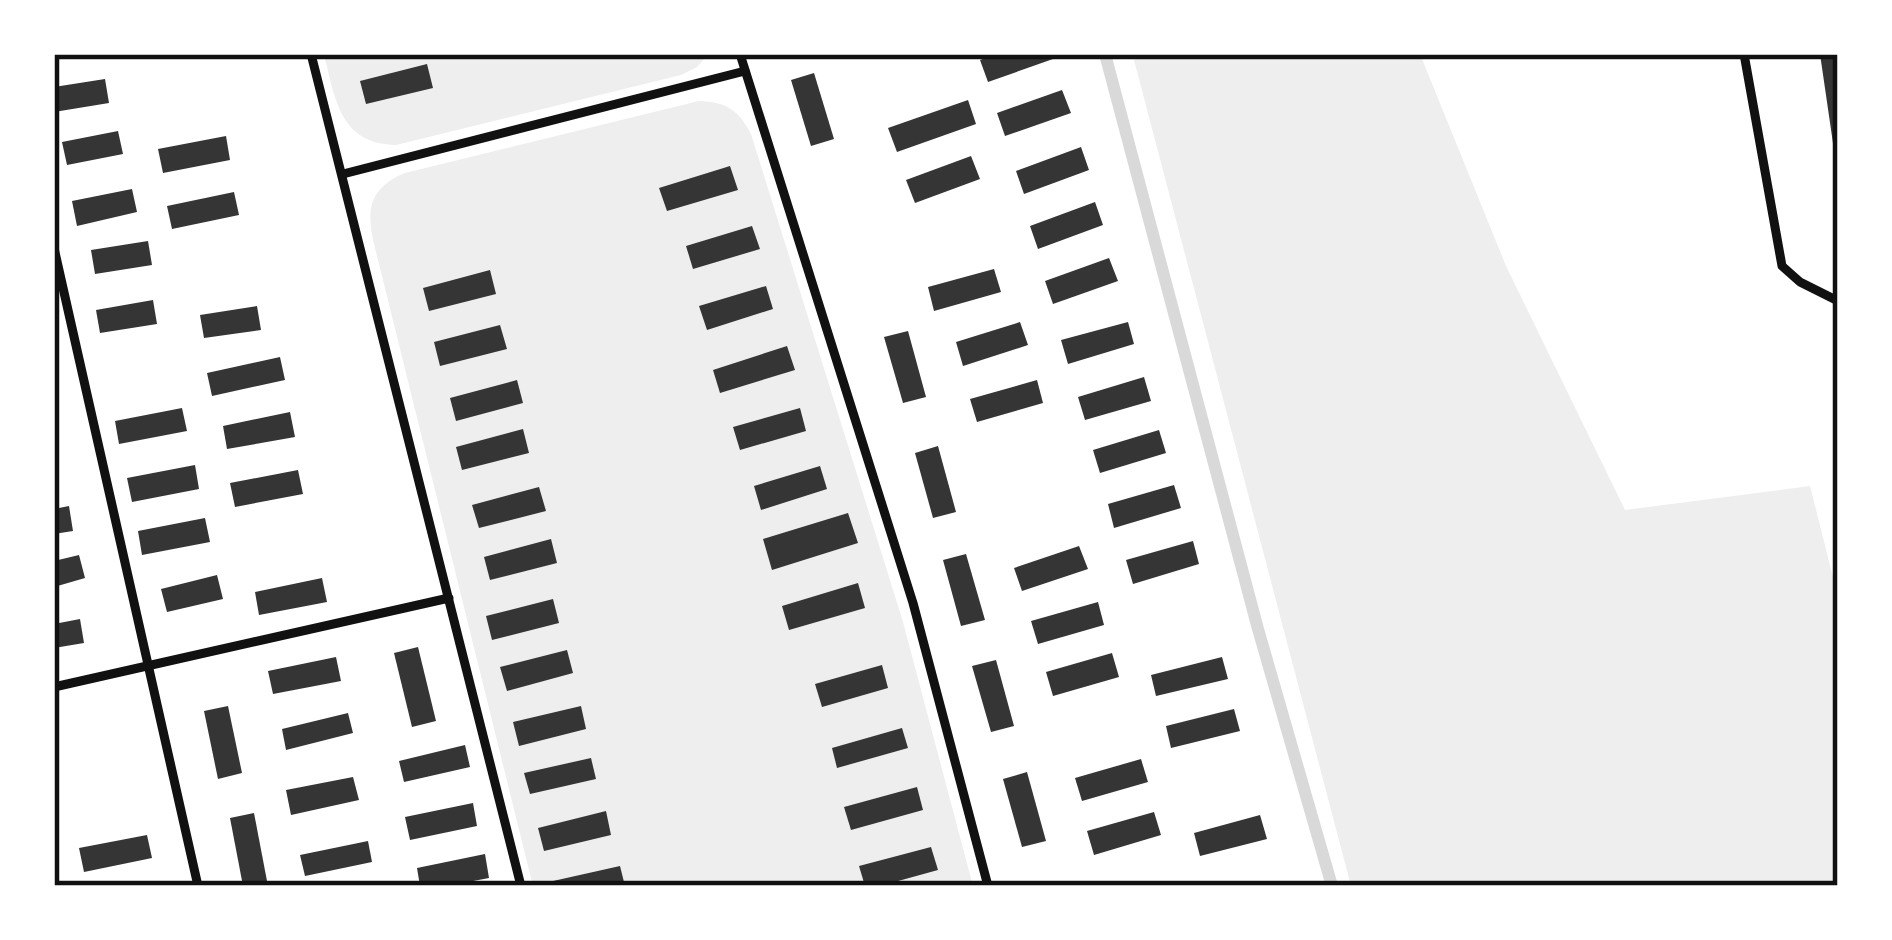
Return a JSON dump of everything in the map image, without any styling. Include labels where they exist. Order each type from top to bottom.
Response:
[{"type":"lane","points":[[311,54],[521,886]]},
{"type":"lane","points":[[740,54],[913,603],[988,886]]},
{"type":"lane","points":[[1744,54],[1782,266],[1838,301]]},
{"type":"lane","points":[[343,174],[745,71]]},
{"type":"lane","points":[[54,248],[198,886]]},
{"type":"lane","points":[[54,687],[449,598]]},
{"type":"shaded area","points":[[324,54],[708,54],[681,75],[396,145],[377,143],[352,128],[337,102]]},
{"type":"shaded area","points":[[1145,54],[1420,54],[1506,266],[1625,510],[1810,486],[1838,597],[1838,886],[1351,886],[1134,60]]},
{"type":"shaded area","points":[[699,101],[731,109],[751,134],[903,622],[973,886],[533,886],[370,214],[379,191],[405,173]]},
{"type":"building","points":[[996,54],[1051,54],[1053,59],[988,82],[980,60]]},
{"type":"building","points":[[1820,54],[1838,54],[1838,157],[1835,157]]},
{"type":"building","points":[[427,64],[433,88],[366,104],[360,81]]},
{"type":"building","points":[[814,73],[834,139],[811,146],[791,80]]},
{"type":"building","points":[[105,79],[109,103],[54,112],[54,87]]},
{"type":"building","points":[[1062,90],[1071,113],[1005,136],[997,113]]},
{"type":"building","points":[[968,100],[976,124],[897,152],[888,128]]},
{"type":"building","points":[[118,131],[123,154],[67,165],[62,142]]},
{"type":"building","points":[[226,136],[230,160],[163,173],[158,149]]},
{"type":"building","points":[[1081,147],[1089,170],[1024,194],[1016,171]]},
{"type":"building","points":[[971,156],[980,179],[915,203],[906,180]]},
{"type":"building","points":[[730,166],[738,190],[667,211],[659,188]]},
{"type":"building","points":[[132,189],[137,212],[77,226],[72,201]]},
{"type":"building","points":[[234,192],[239,215],[172,229],[167,206]]},
{"type":"building","points":[[1095,202],[1103,225],[1038,249],[1030,226]]},
{"type":"building","points":[[752,226],[760,249],[693,269],[686,246]]},
{"type":"building","points":[[148,241],[152,265],[95,274],[91,250]]},
{"type":"building","points":[[1109,258],[1118,281],[1053,304],[1045,281]]},
{"type":"building","points":[[994,269],[1001,292],[934,311],[928,287]]},
{"type":"building","points":[[490,270],[496,294],[429,311],[423,288]]},
{"type":"building","points":[[766,286],[773,309],[707,330],[699,306]]},
{"type":"building","points":[[153,300],[157,324],[100,333],[96,310]]},
{"type":"building","points":[[257,306],[261,330],[204,338],[200,315]]},
{"type":"building","points":[[1020,322],[1028,345],[963,366],[956,342]]},
{"type":"building","points":[[1128,322],[1134,344],[1068,364],[1061,340]]},
{"type":"building","points":[[500,325],[507,349],[440,366],[434,342]]},
{"type":"building","points":[[908,331],[926,397],[903,403],[884,337]]},
{"type":"building","points":[[787,346],[795,370],[720,393],[713,370]]},
{"type":"building","points":[[280,357],[285,380],[212,396],[207,373]]},
{"type":"building","points":[[1144,377],[1151,401],[1085,420],[1078,397]]},
{"type":"building","points":[[517,380],[523,403],[456,421],[450,398]]},
{"type":"building","points":[[1037,380],[1043,403],[977,422],[970,399]]},
{"type":"building","points":[[182,408],[187,431],[119,444],[115,421]]},
{"type":"building","points":[[800,408],[806,431],[740,450],[733,427]]},
{"type":"building","points":[[290,412],[295,437],[227,449],[223,426]]},
{"type":"building","points":[[523,429],[529,453],[462,470],[456,447]]},
{"type":"building","points":[[1159,430],[1166,453],[1100,473],[1093,450]]},
{"type":"building","points":[[938,446],[956,512],[933,518],[915,453]]},
{"type":"building","points":[[195,465],[199,489],[132,502],[127,478]]},
{"type":"building","points":[[820,466],[827,489],[761,510],[754,486]]},
{"type":"building","points":[[298,470],[303,494],[235,507],[230,483]]},
{"type":"building","points":[[1174,485],[1181,508],[1114,528],[1108,504]]},
{"type":"building","points":[[539,487],[546,511],[479,528],[472,505]]},
{"type":"building","points":[[69,506],[73,531],[54,534],[54,509]]},
{"type":"building","points":[[848,513],[858,543],[772,570],[763,539]]},
{"type":"building","points":[[205,518],[210,542],[142,555],[138,531]]},
{"type":"building","points":[[551,539],[557,563],[490,580],[484,557]]},
{"type":"building","points":[[1193,541],[1199,564],[1133,584],[1126,560]]},
{"type":"building","points":[[1079,546],[1088,569],[1022,591],[1014,568]]},
{"type":"building","points":[[966,554],[985,620],[961,626],[943,560]]},
{"type":"building","points":[[79,555],[85,578],[54,587],[54,561]]},
{"type":"building","points":[[217,575],[223,599],[167,612],[161,589]]},
{"type":"building","points":[[322,578],[327,602],[259,615],[255,592]]},
{"type":"building","points":[[858,583],[865,608],[789,630],[782,606]]},
{"type":"building","points":[[553,599],[559,623],[492,640],[486,616]]},
{"type":"building","points":[[1098,602],[1104,625],[1038,644],[1031,621]]},
{"type":"building","points":[[80,619],[84,643],[54,648],[54,624]]},
{"type":"building","points":[[418,647],[436,721],[412,727],[394,653]]},
{"type":"building","points":[[567,650],[573,673],[507,691],[500,667]]},
{"type":"building","points":[[1112,653],[1119,677],[1053,696],[1046,672]]},
{"type":"building","points":[[336,657],[341,681],[273,694],[268,671]]},
{"type":"building","points":[[1222,657],[1228,679],[1156,696],[1151,675]]},
{"type":"building","points":[[996,660],[1014,726],[991,732],[972,666]]},
{"type":"building","points":[[882,665],[888,688],[822,707],[815,684]]},
{"type":"building","points":[[228,706],[242,773],[218,779],[204,711]]},
{"type":"building","points":[[581,706],[586,729],[519,746],[513,722]]},
{"type":"building","points":[[1234,709],[1240,731],[1171,748],[1166,726]]},
{"type":"building","points":[[348,713],[353,733],[286,750],[282,729]]},
{"type":"building","points":[[902,728],[908,748],[837,768],[832,748]]},
{"type":"building","points":[[465,745],[470,767],[404,782],[399,761]]},
{"type":"building","points":[[591,758],[596,779],[530,794],[524,773]]},
{"type":"building","points":[[1141,759],[1148,782],[1082,801],[1075,778]]},
{"type":"building","points":[[1027,772],[1046,841],[1022,847],[1003,779]]},
{"type":"building","points":[[353,777],[359,800],[291,815],[286,790]]},
{"type":"building","points":[[917,787],[923,810],[851,830],[844,807]]},
{"type":"building","points":[[473,803],[477,826],[410,840],[405,817]]},
{"type":"building","points":[[606,811],[611,835],[544,851],[538,828]]},
{"type":"building","points":[[1154,812],[1161,835],[1094,855],[1087,831]]},
{"type":"building","points":[[254,813],[267,881],[243,886],[230,818]]},
{"type":"building","points":[[1260,815],[1267,839],[1200,856],[1194,833]]},
{"type":"building","points":[[147,835],[152,858],[84,872],[79,848]]},
{"type":"building","points":[[368,841],[372,862],[305,876],[300,855]]},
{"type":"building","points":[[931,847],[938,870],[865,886],[859,866]]},
{"type":"building","points":[[485,854],[489,878],[420,886],[417,868]]},
{"type":"building","points":[[620,866],[625,886],[554,886],[553,881]]},
{"type":"waterway","points":[[1105,54],[1258,629],[1332,886]]}]
